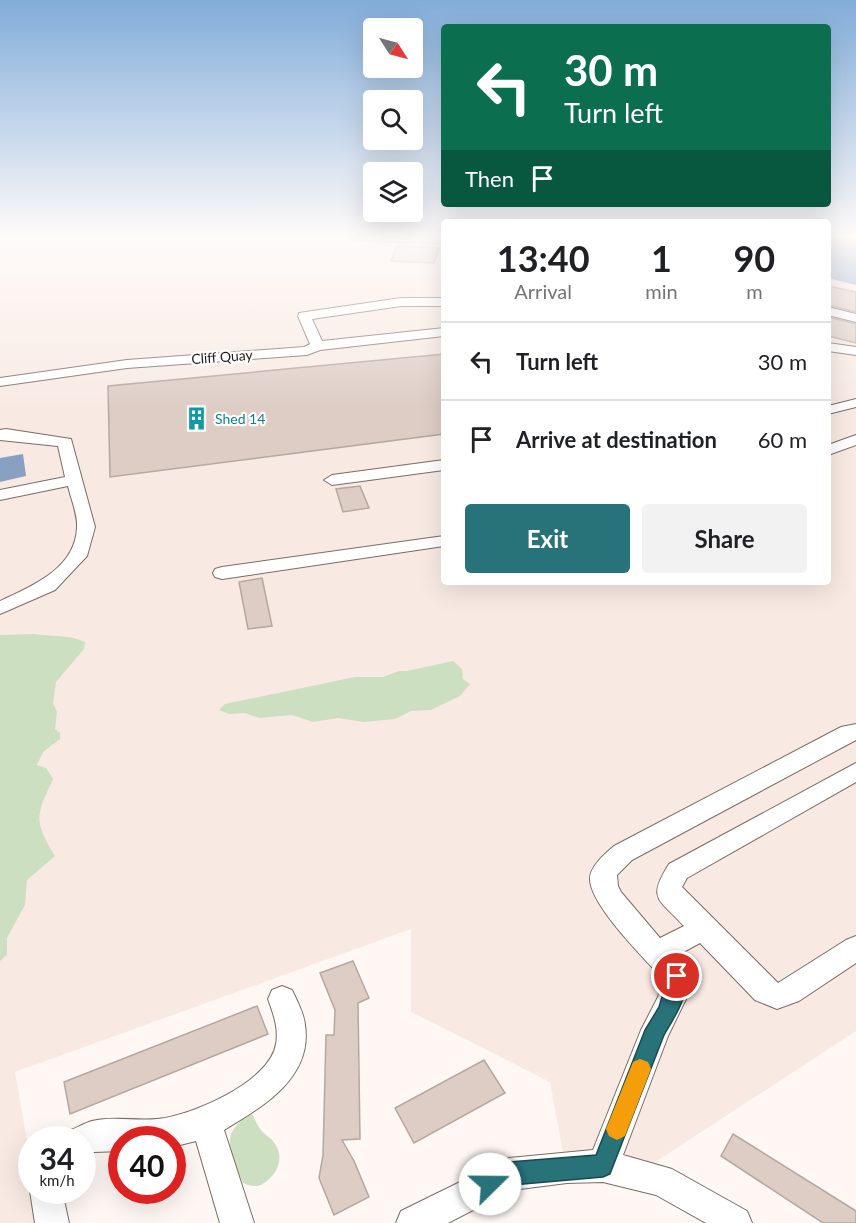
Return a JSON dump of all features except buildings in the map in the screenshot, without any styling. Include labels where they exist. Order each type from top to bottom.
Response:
[{"type":"street","points":[[317,346],[304,316],[401,303],[441,302]]},
{"type":"street","points":[[831,312],[856,318]]},
{"type":"street","name":"Cliff Quay","points":[[0,382],[127,364],[307,351],[317,346],[441,332]]},
{"type":"street","points":[[831,347],[856,351]]},
{"type":"street","points":[[831,409],[856,403]]},
{"type":"street","points":[[0,435],[66,442],[86,527],[78,556],[48,586],[0,608]]},
{"type":"street","points":[[831,449],[856,440]]},
{"type":"street","points":[[332,480],[441,465]]},
{"type":"street","points":[[0,495],[75,480]]},
{"type":"street","points":[[222,573],[441,542]]},
{"type":"street","points":[[603,1166],[656,1030],[667,1012],[676,987],[677,976],[618,908],[608,893],[603,879],[609,867],[623,853],[849,733],[856,732]]},
{"type":"street","points":[[856,771],[678,871],[669,886],[669,893],[765,991],[777,996],[789,992],[856,948]]},
{"type":"street","points":[[658,952],[704,928]]},
{"type":"street","points":[[96,1136],[158,1135],[206,1123],[263,1089],[278,1073],[291,1046],[291,1026],[282,999]]},
{"type":"street","points":[[206,1123],[237,1223]]},
{"type":"street","points":[[428,1220],[509,1174],[603,1166],[661,1180],[735,1223]]},
{"type":"street","points":[[48,1204],[52,1223]]},
{"type":"shaded area","points":[[0,294],[441,294],[441,585],[831,585],[831,294],[856,294],[856,1031],[634,1176],[563,1152],[550,1082],[411,1012],[411,929],[15,1072],[24,1126],[18,1126],[18,1204],[36,1204],[42,1223],[0,1223]]},
{"type":"green space","points":[[35,634],[66,637],[85,642],[84,649],[56,682],[53,703],[57,712],[55,729],[60,733],[60,739],[43,752],[37,765],[46,768],[53,779],[39,818],[43,834],[55,856],[27,880],[25,905],[7,938],[7,955],[0,961],[0,635]]},
{"type":"green space","points":[[453,661],[462,669],[463,679],[470,684],[460,696],[431,710],[411,711],[395,719],[364,722],[338,718],[313,722],[292,715],[259,718],[245,713],[229,714],[219,710],[225,704],[355,677],[383,677],[399,671]]},
{"type":"green space","points":[[252,1114],[261,1130],[275,1144],[279,1155],[276,1171],[265,1183],[256,1186],[243,1183],[234,1163],[230,1145],[234,1128]]},
{"type":"water","points":[[23,454],[26,476],[0,482],[0,458]]},
{"type":"slow traffic","points":[[617,1129],[640,1069]]},
{"type":"place","name":"Shed 14","points":[[197,419]]},
{"type":"route","points":[[490,1184],[509,1174],[567,1167],[603,1166],[656,1030],[667,1012],[676,987],[677,976]]}]
